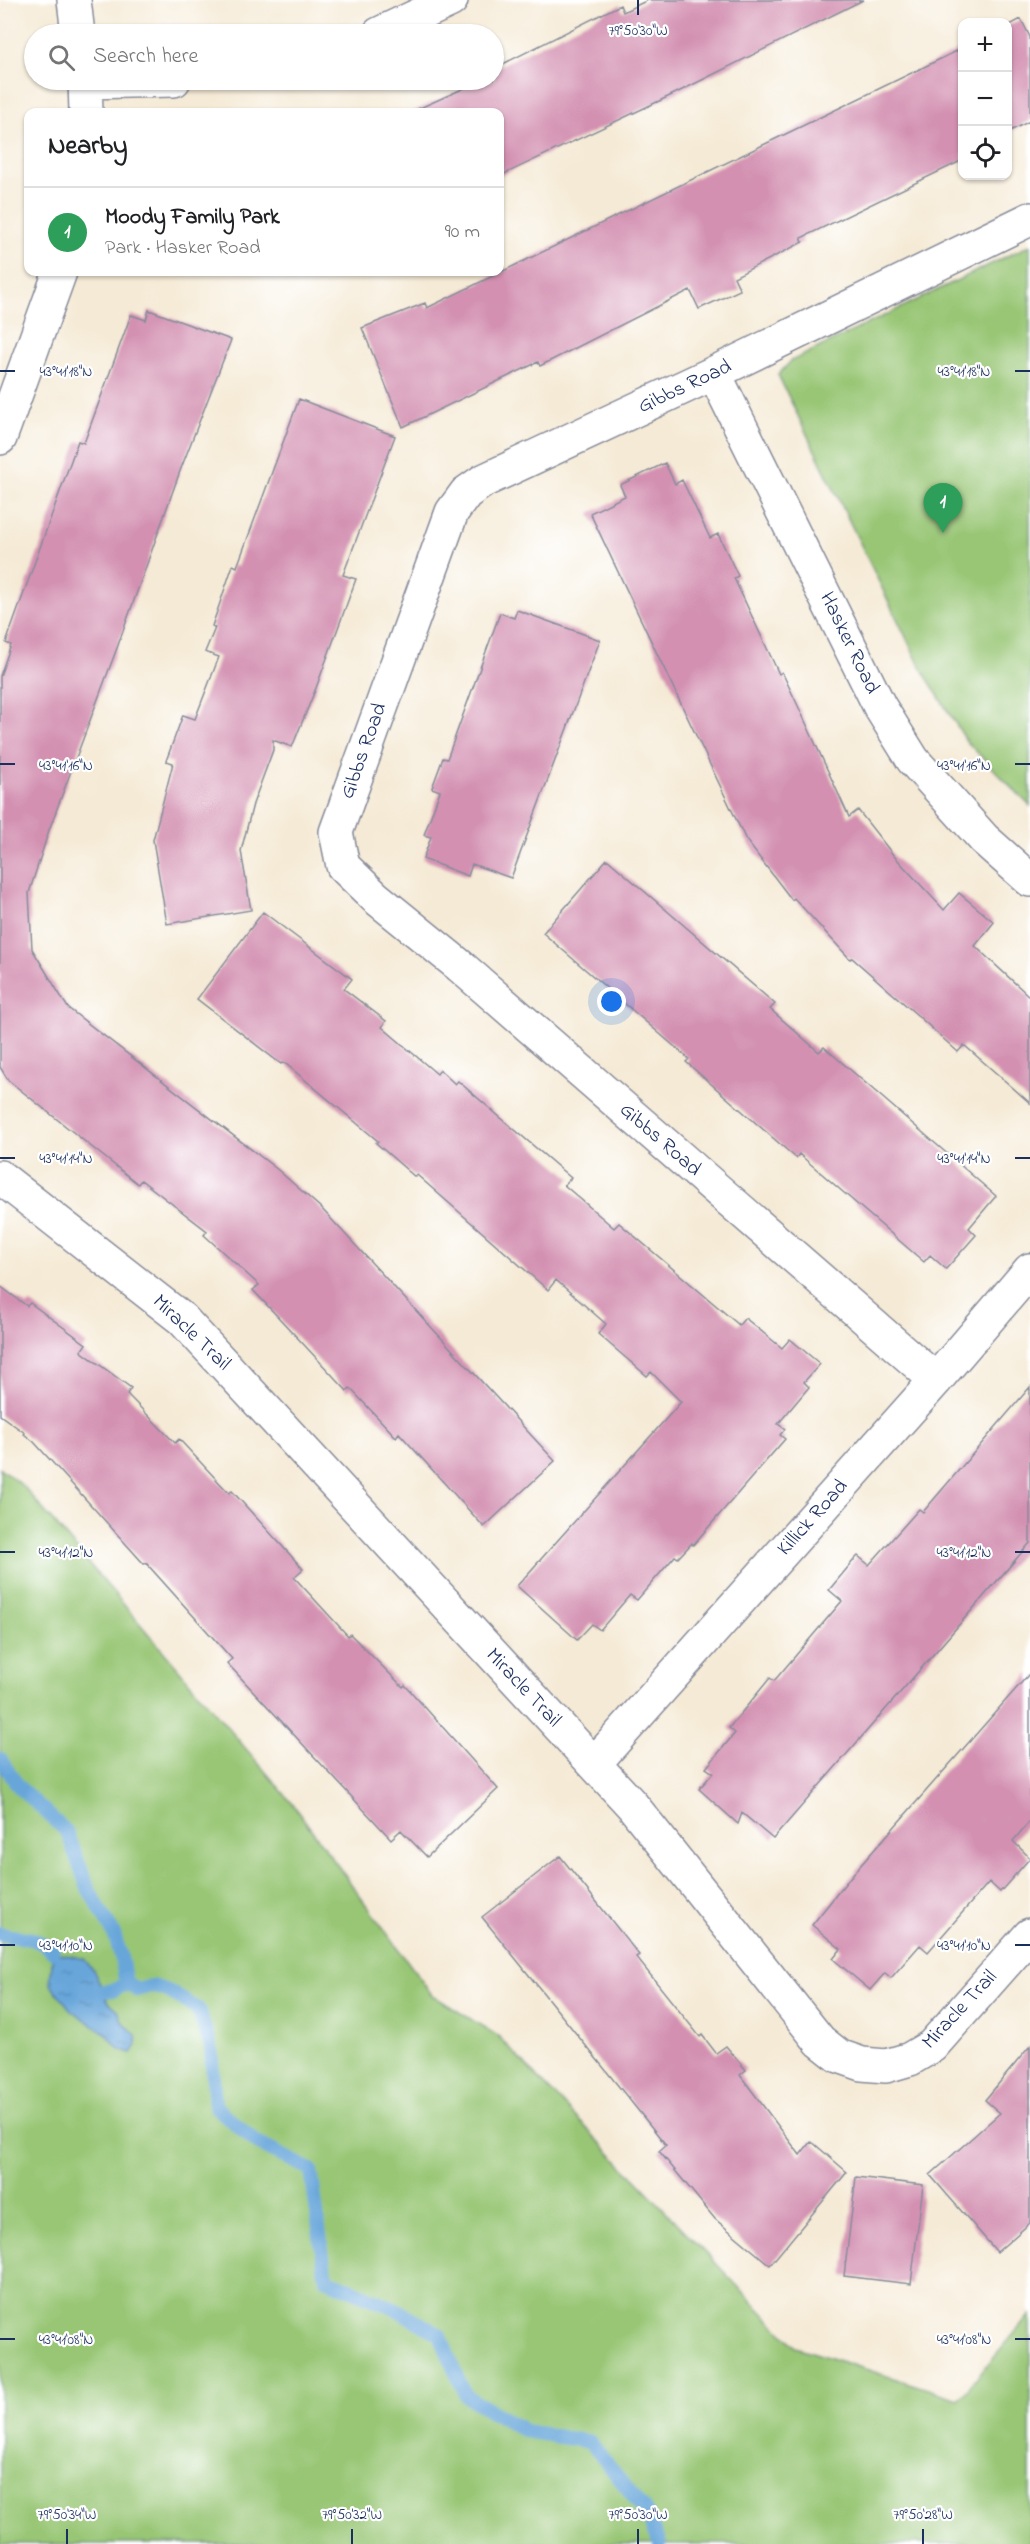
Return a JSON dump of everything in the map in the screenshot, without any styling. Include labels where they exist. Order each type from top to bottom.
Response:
[{"type":"street","points":[[74,0],[77,24]]},
{"type":"street","points":[[400,24],[451,0]]},
{"type":"street","name":"Gibbs Road","points":[[936,1380],[460,966],[375,897],[343,866],[336,832],[347,796],[452,512],[466,493],[483,481],[714,373],[1030,219]]},
{"type":"street","points":[[0,438],[59,276]]},
{"type":"street","name":"Hasker Road","points":[[714,373],[880,707],[913,760],[984,839],[1030,880]]},
{"type":"street","name":"Miracle Trail","points":[[0,1177],[182,1319],[632,1805],[820,2042],[839,2056],[862,2064],[886,2066],[910,2059],[932,2046],[1030,1935]]},
{"type":"street","name":"Killick Road","points":[[594,1764],[936,1380],[1030,1270]]},
{"type":"green space","points":[[1030,245],[1030,806],[967,742],[921,668],[778,375],[791,361]]},
{"type":"green space","points":[[0,1468],[24,1487],[292,1803],[432,1995],[498,2036],[796,2347],[959,2399],[1030,2315],[1030,2544],[0,2544]]},
{"type":"water","points":[[53,1952],[84,1959],[93,1970],[108,2001],[118,2010],[122,2021],[136,2035],[137,2045],[132,2053],[119,2049],[105,2033],[71,2010],[50,1984]]},
{"type":"building","points":[[648,0],[863,0],[674,94],[504,174],[504,108],[420,108],[460,90],[504,90],[504,63],[620,5],[623,12]]},
{"type":"building","points":[[1021,19],[1030,37],[1030,121],[1012,130],[1012,72],[1012,24]]},
{"type":"building","points":[[958,50],[958,162],[801,238],[803,242],[734,277],[740,290],[699,309],[690,290],[540,366],[538,362],[403,427],[362,328],[425,303],[427,308],[493,276],[504,276],[504,271]]},
{"type":"building","points":[[149,310],[231,340],[180,471],[49,830],[29,893],[32,949],[68,1008],[278,1170],[321,1208],[555,1461],[484,1527],[399,1433],[396,1437],[350,1388],[347,1391],[253,1290],[259,1285],[204,1235],[207,1231],[141,1180],[138,1184],[8,1080],[0,1067],[0,676],[11,645],[6,643],[78,441],[84,443],[131,315],[146,320]]},
{"type":"building","points":[[299,399],[395,436],[343,575],[356,579],[316,688],[292,747],[273,740],[273,750],[253,804],[241,851],[251,910],[167,924],[153,840],[173,763],[166,761],[183,715],[195,719],[219,657],[205,652],[215,628],[212,626],[233,565],[237,567]]},
{"type":"building","points":[[665,463],[675,484],[682,480],[710,538],[718,534],[738,576],[734,578],[779,674],[782,672],[849,817],[858,810],[894,856],[944,910],[959,893],[994,922],[975,946],[1030,997],[1030,1103],[964,1045],[958,1052],[852,958],[850,959],[794,898],[792,900],[746,840],[590,513],[625,496],[620,485]]},
{"type":"building","points":[[517,610],[600,640],[511,878],[472,864],[468,876],[423,859],[431,837],[424,835],[440,791],[432,788],[443,758],[447,759],[500,613],[514,618]]},
{"type":"building","points":[[607,859],[775,1004],[770,1009],[819,1052],[824,1047],[996,1196],[969,1228],[976,1235],[946,1269],[930,1255],[924,1262],[799,1154],[796,1158],[686,1062],[689,1059],[543,933]]},
{"type":"building","points":[[263,912],[352,979],[344,989],[386,1021],[382,1027],[437,1074],[440,1070],[455,1084],[458,1081],[571,1178],[564,1185],[614,1228],[619,1223],[739,1325],[745,1318],[782,1348],[790,1339],[820,1364],[804,1382],[809,1387],[778,1424],[785,1429],[780,1435],[785,1439],[693,1545],[692,1543],[678,1558],[675,1556],[637,1600],[630,1595],[600,1630],[592,1624],[577,1640],[517,1586],[681,1402],[651,1372],[647,1376],[598,1334],[606,1324],[556,1280],[548,1290],[286,1064],[281,1064],[197,999]]},
{"type":"building","points":[[0,1286],[27,1306],[30,1303],[86,1344],[81,1351],[131,1388],[127,1394],[175,1443],[179,1439],[229,1493],[232,1491],[303,1569],[294,1577],[348,1636],[350,1634],[403,1687],[405,1685],[498,1789],[427,1857],[401,1830],[391,1839],[227,1663],[232,1659],[146,1563],[144,1564],[34,1442],[0,1415]]},
{"type":"building","points":[[1030,1387],[1030,1543],[773,1839],[742,1813],[738,1824],[699,1789],[713,1773],[706,1768],[735,1733],[729,1728],[770,1678],[774,1681],[842,1601],[829,1590],[854,1560],[858,1556],[869,1565],[919,1509],[923,1512]]},
{"type":"building","points":[[1030,1673],[1030,1821],[1013,1841],[1030,1858],[1000,1892],[989,1882],[928,1952],[920,1945],[891,1978],[885,1973],[870,1990],[833,1959],[841,1949],[812,1925],[852,1875]]},
{"type":"building","points":[[560,1856],[639,1955],[636,1957],[700,2037],[702,2035],[716,2053],[726,2046],[746,2070],[740,2075],[800,2155],[811,2141],[847,2172],[770,2265],[715,2219],[659,2151],[666,2145],[482,1917]]},
{"type":"building","points":[[1030,2046],[1030,2223],[997,2252],[930,2175],[1000,2113],[985,2100]]},
{"type":"building","points":[[856,2177],[923,2185],[911,2284],[844,2276]]},
{"type":"waterway","points":[[0,1759],[19,1787],[67,1832],[88,1888],[114,1934],[126,1984],[137,1990],[152,1986],[168,1991],[198,2009],[211,2047],[215,2106],[257,2143],[311,2170],[326,2279],[396,2309],[440,2335],[466,2396],[525,2431],[590,2442],[646,2512],[659,2544]]},
{"type":"waterway","points":[[0,1934],[28,1938],[39,1942],[53,1952]]},
{"type":"waterway","points":[[103,1991],[114,1990],[126,1984]]},
{"type":"place","name":"Moody Family Park","points":[[943,533]]}]
